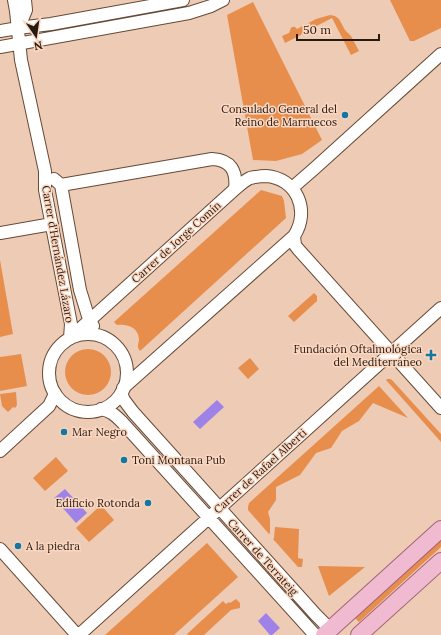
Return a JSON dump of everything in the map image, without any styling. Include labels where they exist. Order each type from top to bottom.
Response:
[{"type":"main road","points":[[327,632],[441,529]]},
{"type":"main road","points":[[360,635],[441,561]]},
{"type":"street","name":"Carrer d'Hernández Lázaro","points":[[14,0],[22,64],[45,171],[45,190],[71,324],[70,338]]},
{"type":"street","points":[[18,28],[26,10],[25,0]]},
{"type":"street","points":[[0,31],[51,24],[183,0]]},
{"type":"street","points":[[0,47],[189,13],[211,6],[222,0]]},
{"type":"street","points":[[122,391],[127,370],[124,358],[118,348],[99,335],[88,334],[70,338],[60,345],[53,355],[49,368],[49,380],[59,399],[74,409],[87,412],[101,409],[110,405],[116,400],[122,391],[294,236],[301,217],[301,208],[298,198],[292,188],[441,54]]},
{"type":"street","points":[[61,185],[212,159],[220,159],[227,162],[232,168],[236,181],[235,189]]},
{"type":"street","name":"Carrer d'Hernández Lázaro","points":[[45,171],[61,185],[83,303],[90,320],[99,335]]},
{"type":"street","name":"Carrer de Jorge Comín","points":[[70,338],[245,181],[262,176],[273,177],[284,181],[292,188]]},
{"type":"street","points":[[0,233],[52,224]]},
{"type":"street","points":[[294,236],[295,245],[298,249],[441,408]]},
{"type":"street","name":"Carrer de Rafael Alberti","points":[[78,635],[441,308]]},
{"type":"street","name":"Carrer de Terrateig","points":[[122,391],[124,400],[133,412],[311,610],[327,632]]},
{"type":"street","points":[[0,451],[49,406],[55,393]]},
{"type":"street","name":"Carrer de Terrateig","points":[[101,409],[108,410],[122,422],[315,635]]},
{"type":"street","points":[[0,549],[78,635]]},
{"type":"shaded area","points":[[390,0],[441,0],[441,28],[414,41],[410,41]]},
{"type":"shaded area","points":[[253,2],[322,140],[302,154],[276,161],[253,160],[227,15]]},
{"type":"shaded area","points":[[330,15],[339,19],[359,51],[351,55],[332,18],[285,43],[282,36],[289,33],[292,27],[297,29],[316,19]]},
{"type":"shaded area","points":[[261,190],[282,196],[286,218],[140,351],[138,348],[139,339],[137,332],[131,327],[117,325],[114,322]]},
{"type":"shaded area","points":[[0,260],[13,334],[0,337]]},
{"type":"shaded area","points":[[314,293],[317,296],[317,301],[294,322],[288,316]]},
{"type":"shaded area","points":[[88,349],[101,353],[107,359],[111,372],[107,385],[101,391],[88,395],[75,391],[69,385],[65,372],[69,359],[75,353]]},
{"type":"shaded area","points":[[21,354],[27,386],[0,391],[0,357]]},
{"type":"shaded area","points":[[250,358],[259,369],[248,379],[238,368]]},
{"type":"shaded area","points":[[386,380],[392,380],[441,434],[441,442]]},
{"type":"shaded area","points":[[379,386],[408,418],[373,403],[359,421],[342,431],[331,448],[316,453],[300,475],[276,487],[276,500],[268,512],[270,519],[269,534],[248,510],[249,503]]},
{"type":"shaded area","points":[[16,392],[17,405],[8,412],[2,406],[0,394]]},
{"type":"shaded area","points":[[217,400],[224,407],[200,429],[193,422]]},
{"type":"shaded area","points":[[56,457],[68,471],[45,491],[33,478]]},
{"type":"shaded area","points":[[65,489],[87,513],[76,523],[54,498]]},
{"type":"shaded area","points":[[101,505],[114,520],[89,542],[76,528]]},
{"type":"shaded area","points":[[275,527],[299,529],[298,558],[303,559],[302,567],[298,567],[273,539]]},
{"type":"shaded area","points":[[441,539],[441,547],[359,622],[355,618]]},
{"type":"shaded area","points":[[207,543],[238,577],[174,635],[105,635]]},
{"type":"shaded area","points":[[318,566],[365,567],[329,596]]},
{"type":"shaded area","points":[[236,599],[240,603],[240,608],[231,610],[204,635],[187,634],[223,601],[226,604]]},
{"type":"shaded area","points":[[266,613],[280,628],[272,635],[270,635],[258,621]]},
{"type":"place","name":"Consulado General del Reino de Marruecos","points":[[345,115]]},
{"type":"place","name":"Fundación Oftalmológica del Mediterráneo","points":[[431,355]]},
{"type":"place","name":"Mar Negro","points":[[64,432]]},
{"type":"place","name":"Toni Montana Pub","points":[[124,460]]},
{"type":"place","name":"Edificio Rotonda","points":[[148,503]]},
{"type":"place","name":"A la piedra","points":[[18,546]]}]
